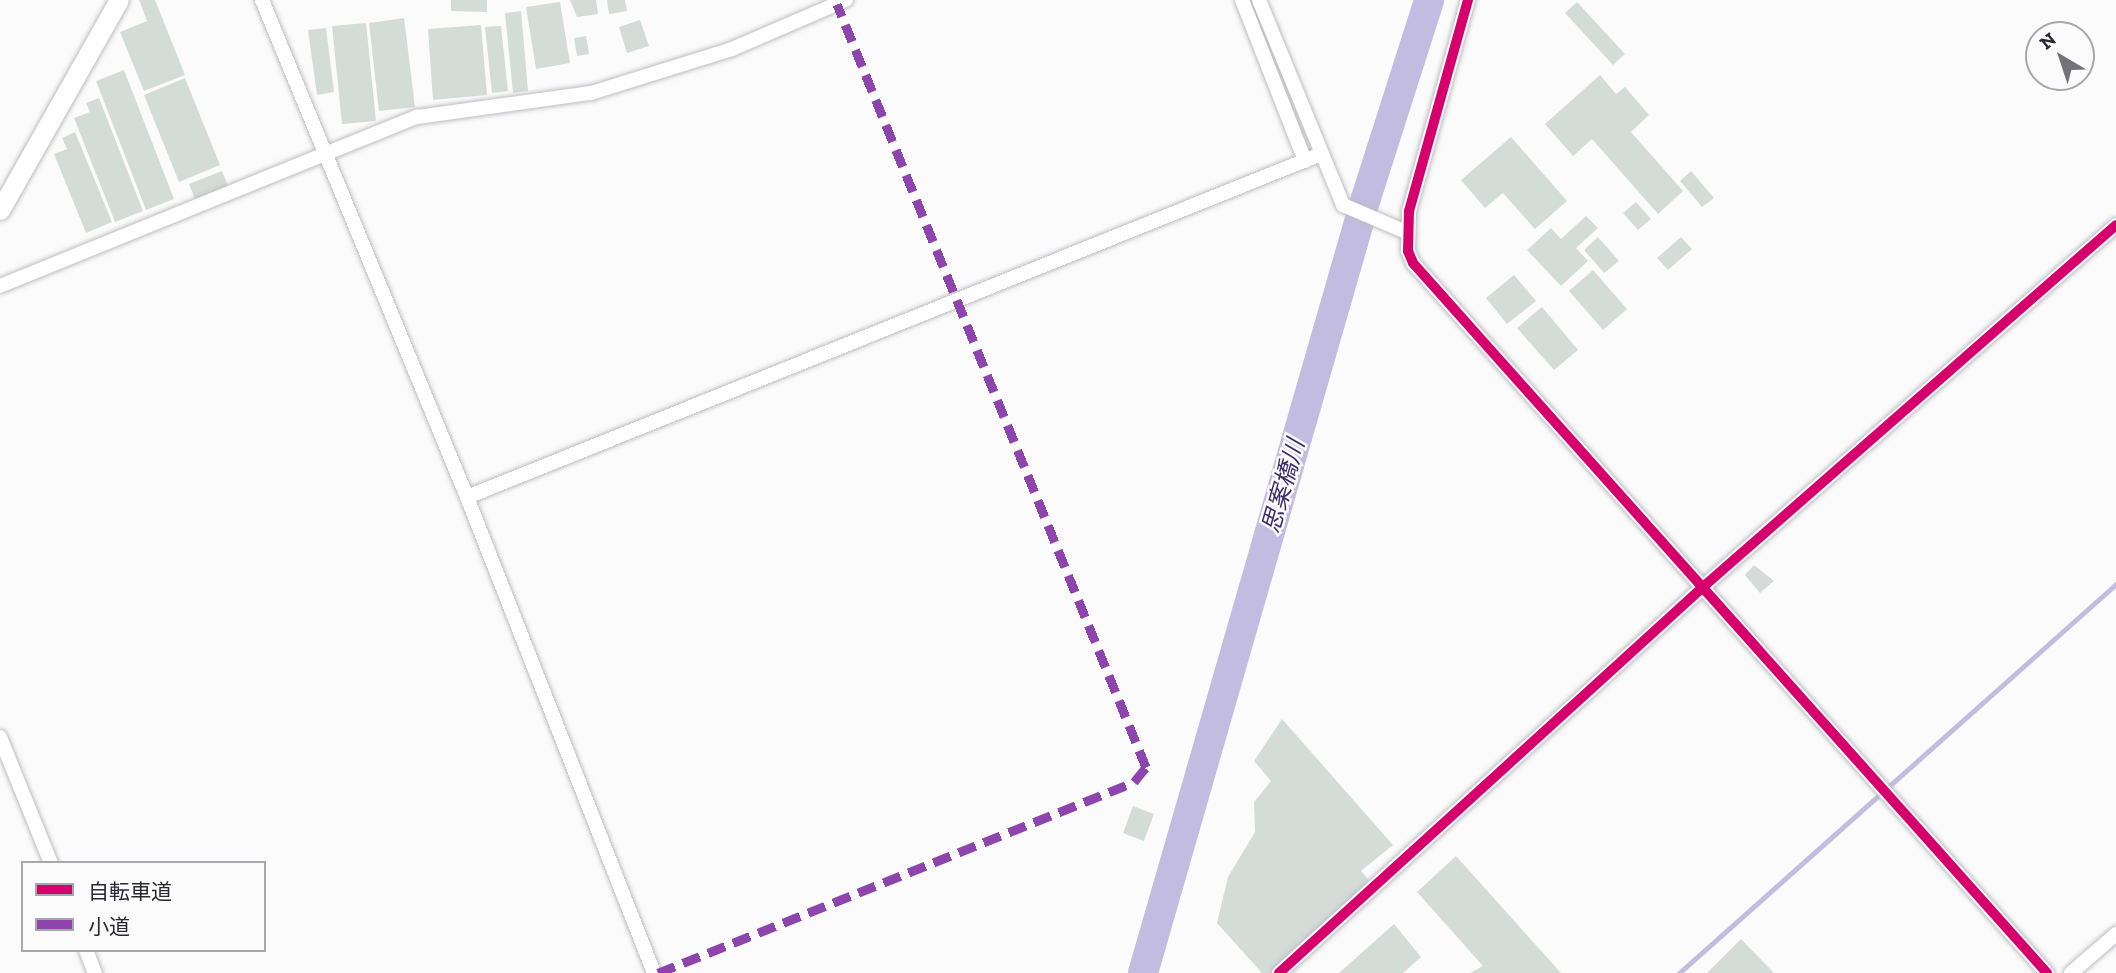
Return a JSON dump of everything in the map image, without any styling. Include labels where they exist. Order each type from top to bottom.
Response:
[{"type":"street","points":[[0,210],[119,0]]},
{"type":"street","points":[[262,0],[467,497],[654,973]]},
{"type":"street","points":[[1242,0],[1305,160]]},
{"type":"street","points":[[1259,0],[1343,205],[1399,230]]},
{"type":"street","points":[[1468,0],[1399,230],[1408,251],[1427,281],[2048,973]]},
{"type":"street","points":[[0,286],[417,117],[526,105],[641,80],[732,48],[840,1]]},
{"type":"street","points":[[467,497],[1321,154]]},
{"type":"street","points":[[1279,973],[1703,587],[2116,225]]},
{"type":"street","points":[[0,737],[50,861]]},
{"type":"street","points":[[2071,973],[2116,934]]},
{"type":"street","points":[[87,952],[94,973]]},
{"type":"building","points":[[139,0],[155,0],[185,75],[144,91],[120,32],[147,21]]},
{"type":"building","points":[[451,0],[487,0],[487,12],[451,11]]},
{"type":"building","points":[[570,0],[596,0],[598,14],[577,17]]},
{"type":"building","points":[[607,0],[625,0],[627,11],[609,14]]},
{"type":"building","points":[[560,2],[570,63],[536,69],[526,7]]},
{"type":"building","points":[[1577,2],[1625,54],[1613,65],[1565,13]]},
{"type":"building","points":[[521,11],[528,91],[513,93],[505,13]]},
{"type":"building","points":[[404,18],[415,107],[379,111],[369,23]]},
{"type":"building","points":[[640,20],[649,46],[627,53],[619,27]]},
{"type":"building","points":[[366,23],[376,121],[342,124],[332,26]]},
{"type":"building","points":[[481,25],[487,95],[433,100],[428,29]]},
{"type":"building","points":[[501,26],[508,91],[492,93],[485,27]]},
{"type":"building","points":[[326,28],[334,92],[317,95],[308,30]]},
{"type":"building","points":[[586,36],[589,54],[577,56],[574,38]]},
{"type":"building","points":[[124,70],[174,199],[146,210],[96,81]]},
{"type":"building","points":[[1600,75],[1616,94],[1625,87],[1649,115],[1631,132],[1683,191],[1658,214],[1592,139],[1573,156],[1545,124]]},
{"type":"building","points":[[185,78],[220,165],[179,182],[144,95]]},
{"type":"building","points":[[99,98],[143,211],[115,222],[74,118],[90,112],[86,103]]},
{"type":"building","points":[[75,132],[112,222],[86,233],[54,154],[67,149],[62,138]]},
{"type":"building","points":[[1511,137],[1567,201],[1535,229],[1503,193],[1485,208],[1461,180]]},
{"type":"building","points":[[222,171],[228,186],[195,199],[189,184]]},
{"type":"building","points":[[1691,171],[1714,198],[1702,207],[1680,181]]},
{"type":"building","points":[[1636,202],[1651,219],[1638,230],[1623,213]]},
{"type":"building","points":[[1586,216],[1598,228],[1576,248],[1588,261],[1561,286],[1527,250],[1551,228],[1561,239]]},
{"type":"building","points":[[1598,237],[1619,261],[1604,273],[1584,250]]},
{"type":"building","points":[[1681,237],[1692,249],[1668,270],[1657,258]]},
{"type":"building","points":[[1593,270],[1627,309],[1603,330],[1569,291]]},
{"type":"building","points":[[1514,275],[1536,301],[1507,324],[1486,298]]},
{"type":"building","points":[[1542,307],[1578,350],[1554,370],[1517,328]]},
{"type":"building","points":[[1754,565],[1774,581],[1760,593],[1745,575]]},
{"type":"building","points":[[1282,719],[1393,845],[1361,871],[1373,885],[1331,915],[1310,954],[1285,973],[1262,973],[1217,923],[1228,877],[1255,832],[1254,802],[1271,781],[1254,761]]},
{"type":"building","points":[[1133,806],[1154,814],[1144,841],[1123,833]]},
{"type":"building","points":[[1456,856],[1561,973],[1470,973],[1483,966],[1417,892]]},
{"type":"building","points":[[1394,924],[1421,957],[1403,973],[1339,973]]},
{"type":"building","points":[[1741,939],[1774,973],[1707,973]]},
{"type":"waterway","name":"思案橋川","points":[[1143,973],[1366,198],[1429,0]]},
{"type":"waterway","points":[[1679,973],[2116,584]]},
{"type":"marked path","points":[[658,973],[1134,782],[1146,767],[837,4]]},
{"type":"cycle path","points":[[1468,0],[1409,211],[1408,251],[1413,263],[2047,973]]},
{"type":"cycle path","points":[[1279,973],[1703,587],[2116,225]]}]
